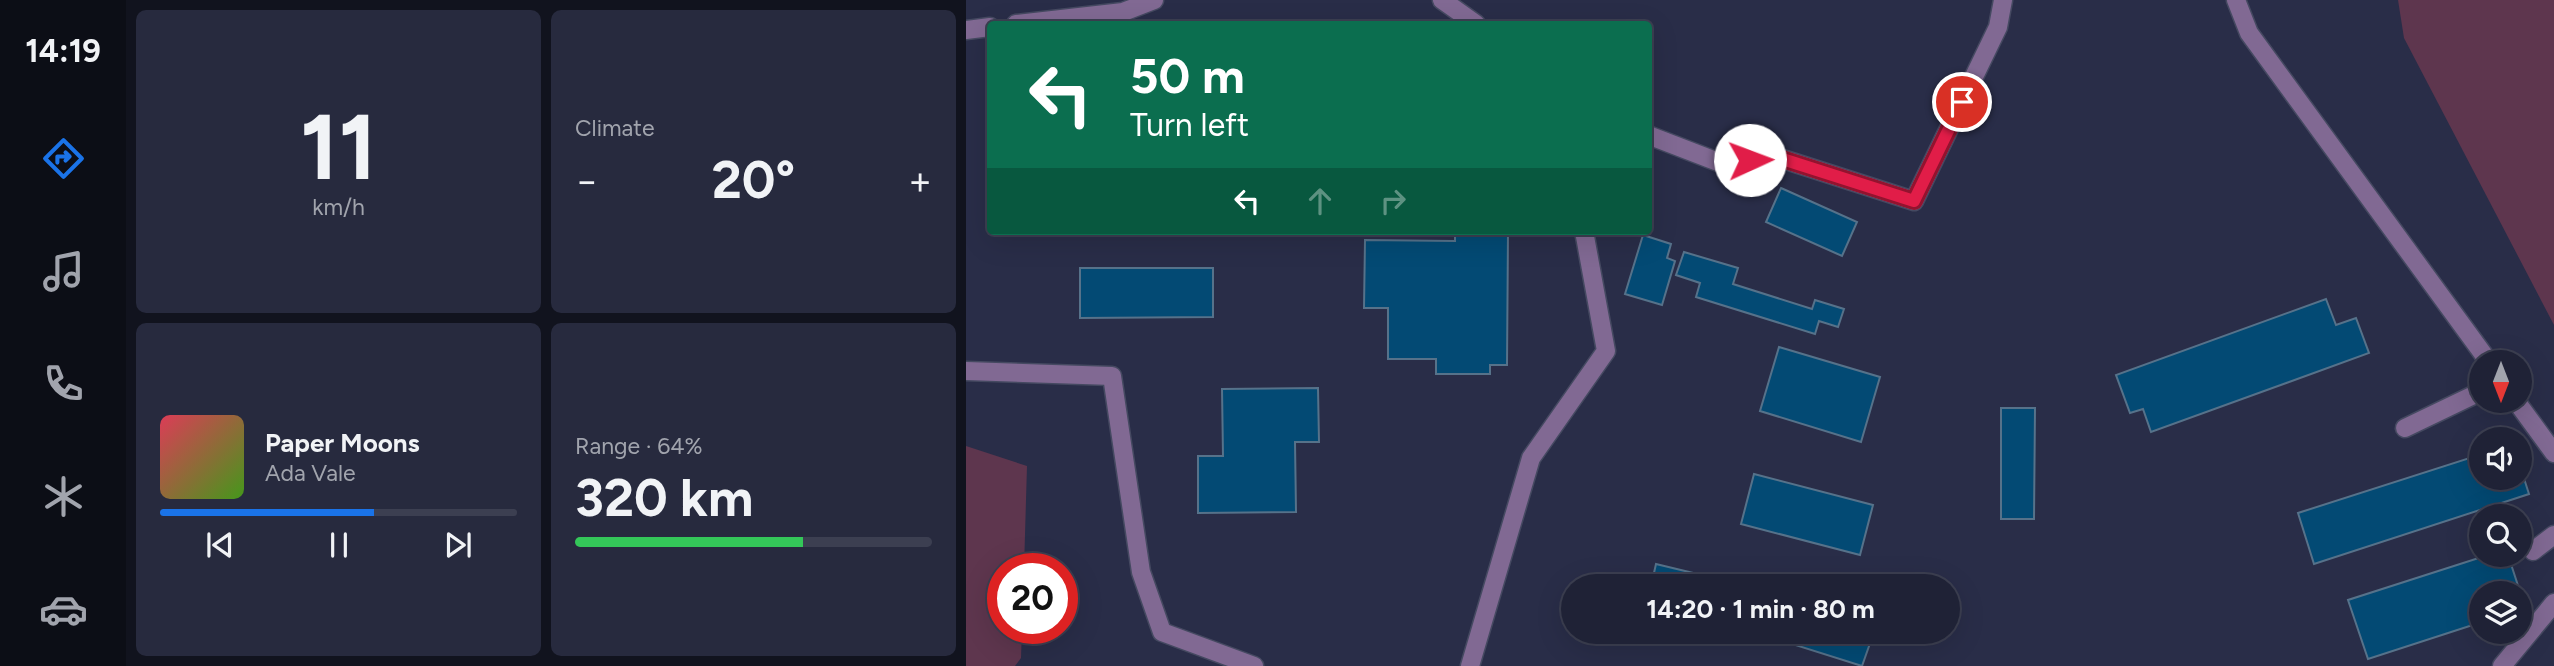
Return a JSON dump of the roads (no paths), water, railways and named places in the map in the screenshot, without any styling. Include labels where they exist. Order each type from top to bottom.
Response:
[{"type":"lane","points":[[1043,21],[1123,12],[1154,0]]},
{"type":"lane","points":[[1441,0],[1472,21]]},
{"type":"lane","points":[[1652,137],[1727,165],[1773,156],[1914,201],[1998,27],[2003,0]]},
{"type":"lane","points":[[2236,0],[2249,33],[2479,350]]},
{"type":"lane","points":[[966,30],[987,27]]},
{"type":"lane","points":[[1470,666],[1531,458],[1606,351],[1585,235]]},
{"type":"lane","points":[[966,372],[1112,376],[1141,572],[1163,632],[1254,666]]},
{"type":"lane","points":[[2405,428],[2469,397]]},
{"type":"lane","points":[[2525,413],[2554,453]]},
{"type":"lane","points":[[2533,551],[2554,535]]},
{"type":"lane","points":[[2502,666],[2554,603]]}]
